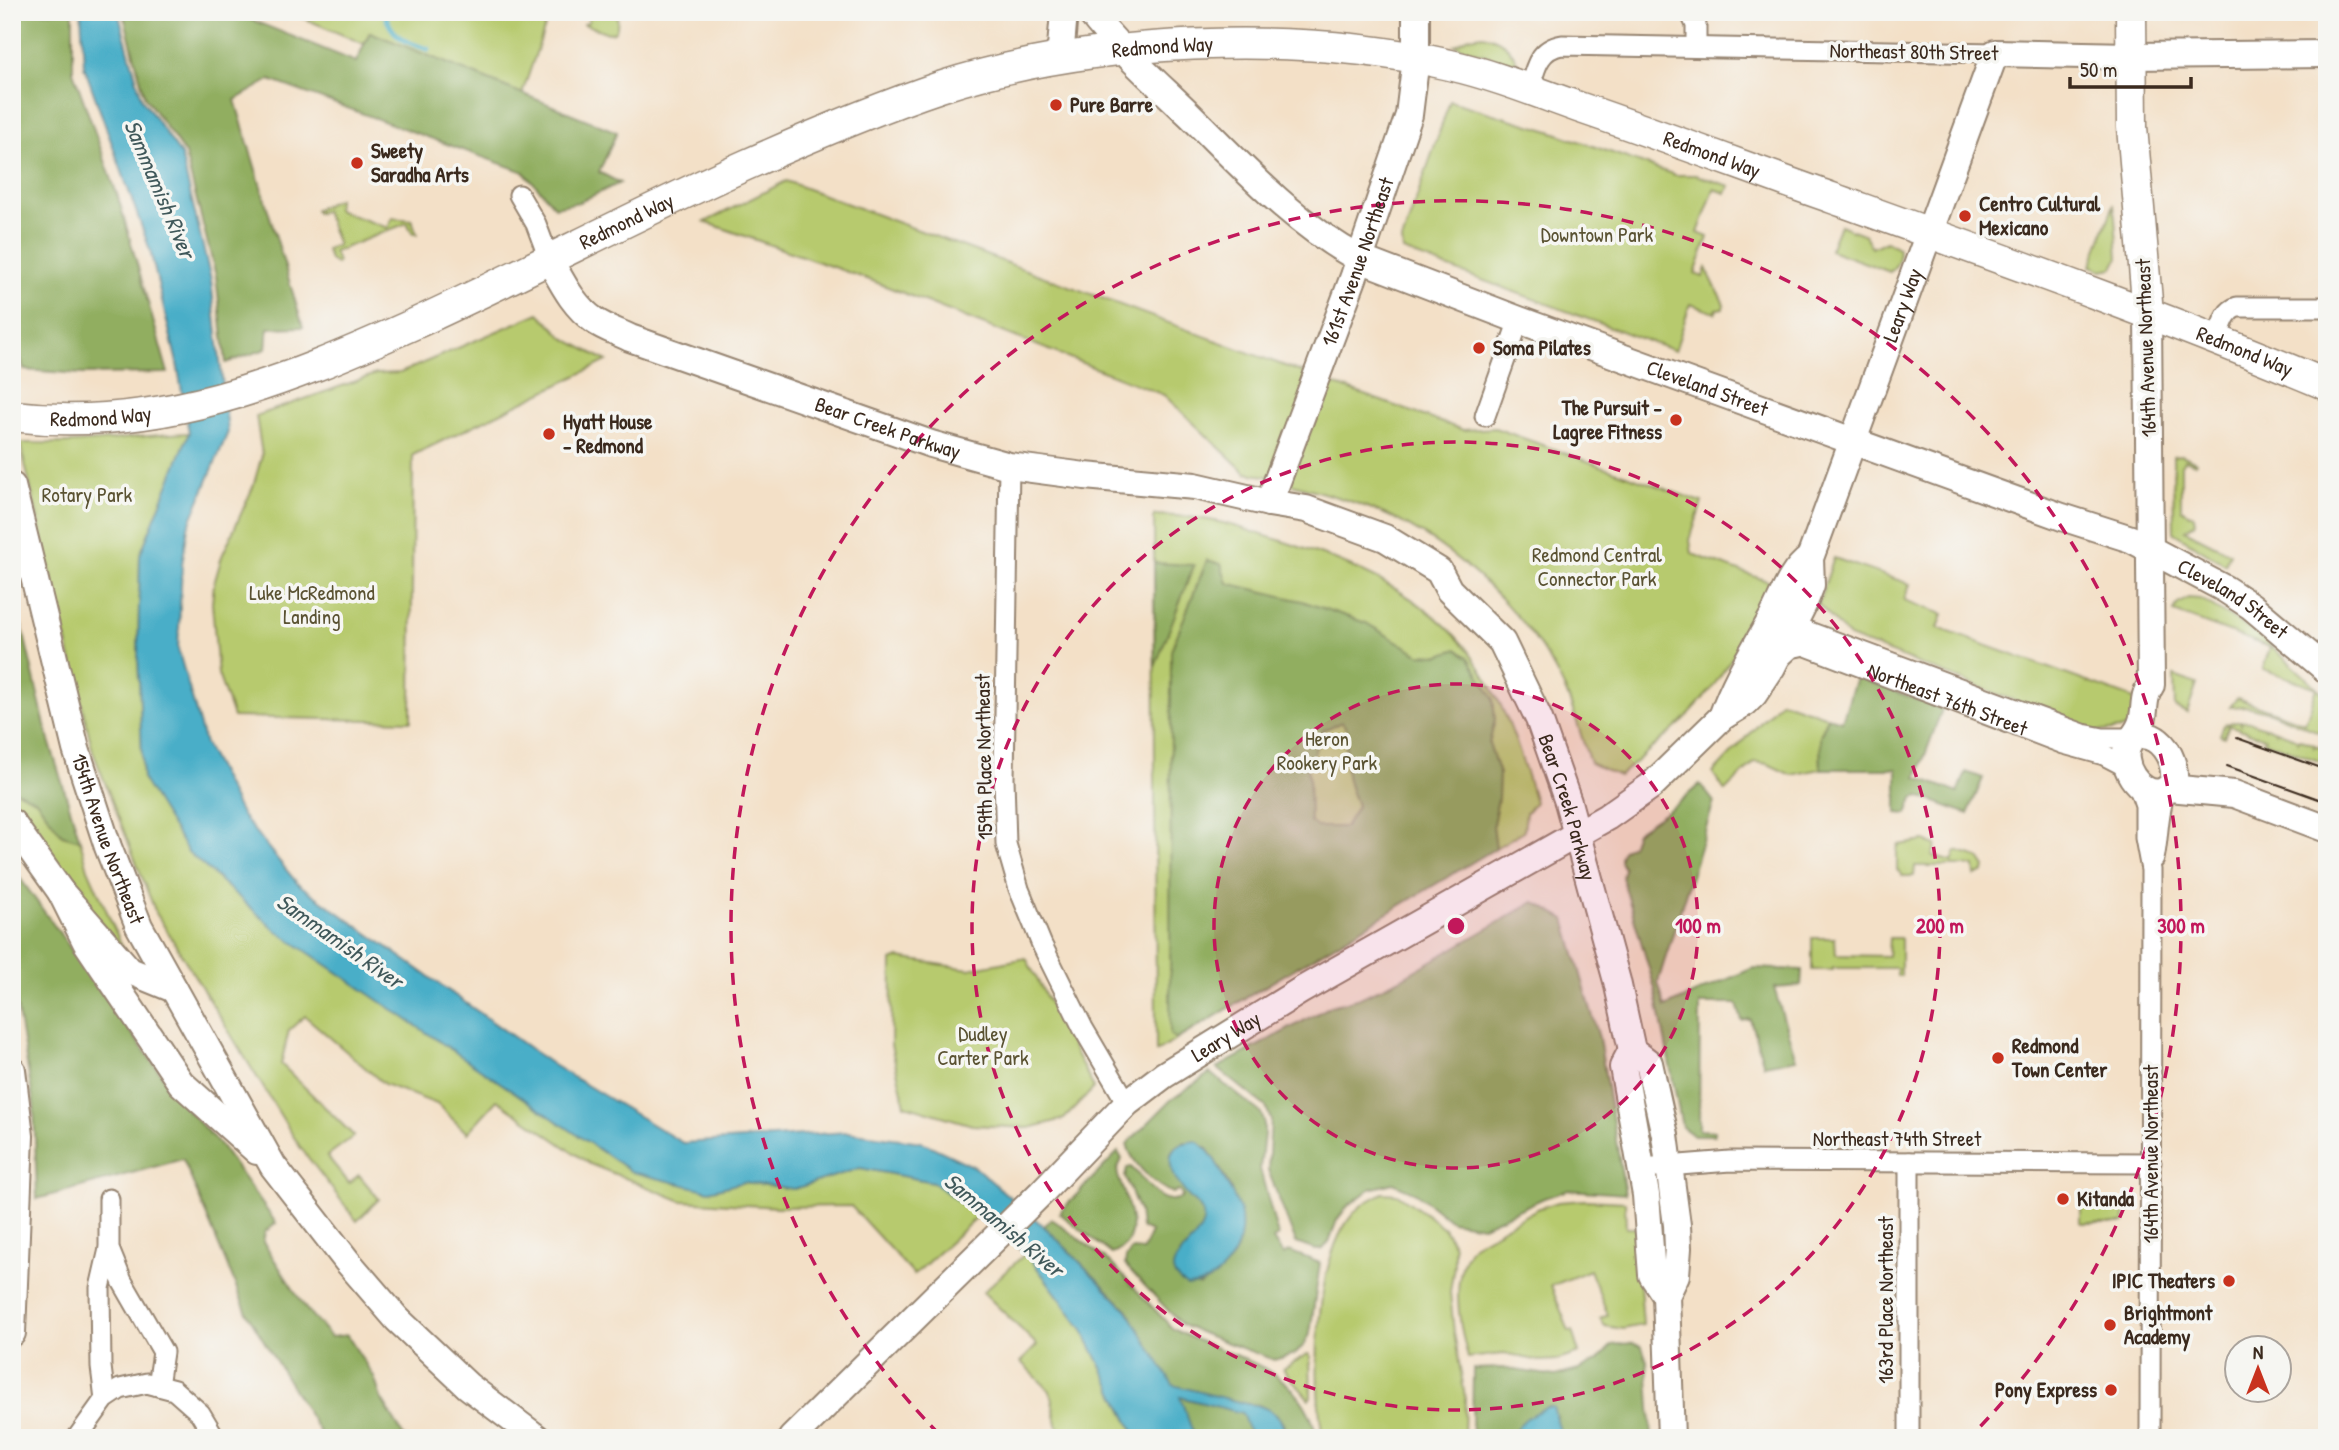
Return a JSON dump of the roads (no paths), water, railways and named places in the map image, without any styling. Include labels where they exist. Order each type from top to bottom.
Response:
[{"type":"main road","points":[[1054,60],[1061,47],[1064,12]]},
{"type":"main road","name":"Cleveland Street","points":[[1090,12],[1124,51],[1284,206],[1337,247],[1360,259],[1519,320],[2131,539],[2218,585],[2251,606],[2327,670]]},
{"type":"main road","name":"161st Avenue Northeast","points":[[1269,503],[1360,259],[1409,115],[1416,58],[1416,12]]},
{"type":"main road","name":"164th Avenue Northeast","points":[[2131,12],[2133,148],[2148,313],[2151,685],[2157,693],[2160,729],[2169,753]]},
{"type":"main road","name":"Redmond Way","points":[[12,416],[45,420],[116,418],[181,409],[241,393],[321,366],[744,166],[883,107],[958,82],[1054,60],[1195,45],[1287,45],[1350,50],[1416,58],[1472,71],[2148,313],[2327,385]]},
{"type":"main road","name":"Northeast 80th Street","points":[[1996,53],[2131,56],[2327,54]]},
{"type":"main road","name":"Leary Way","points":[[792,1438],[1041,1194],[1127,1103],[1164,1075],[1300,991],[1576,836],[1651,786],[1721,717],[1745,703],[1754,694],[1772,667],[1811,585],[1811,558],[1996,53]]},
{"type":"main road","name":"Bear Creek Parkway","points":[[549,259],[581,309],[596,321],[629,338],[930,444],[1009,466],[1195,486],[1306,509],[1385,538],[1439,572],[1449,590],[1502,642],[1539,719],[1568,802],[1618,981],[1632,1050],[1623,1067],[1646,1195],[1652,1275],[1666,1296]]},
{"type":"main road","name":"154th Avenue Northeast","points":[[12,486],[84,773],[108,847],[139,926],[273,1166]]},
{"type":"main road","name":"Leary Way","points":[[1721,717],[1732,690],[1792,575],[1811,558]]},
{"type":"main road","points":[[1732,690],[1750,670],[1775,632],[1780,627],[1793,626]]},
{"type":"main road","name":"164th Avenue Northeast","points":[[2134,737],[2143,721],[2145,693],[2151,685]]},
{"type":"main road","points":[[2234,794],[2217,781],[2180,766],[2149,736],[2134,737],[2125,751],[2133,776],[2153,793],[2168,789],[2234,794],[2327,829]]},
{"type":"main road","points":[[2168,789],[2174,781],[2175,773],[2169,753]]},
{"type":"main road","points":[[12,822],[61,892],[130,971],[174,989]]},
{"type":"main road","points":[[61,892],[86,942],[181,1083],[273,1166],[397,1319],[468,1386],[537,1438]]},
{"type":"main road","name":"Bear Creek Parkway","points":[[1632,1050],[1649,1063],[1670,1165],[1678,1248],[1676,1275],[1666,1296],[1671,1438]]},
{"type":"main road","points":[[12,1070],[20,1136],[12,1333]]},
{"type":"street","points":[[1690,12],[1696,25],[1696,47]]},
{"type":"street","name":"Northeast 80th Street","points":[[1529,90],[1539,58],[1552,47],[1567,45],[1996,53]]},
{"type":"street","points":[[519,195],[536,225],[549,259]]},
{"type":"street","points":[[2217,339],[2230,309],[2327,307]]},
{"type":"street","points":[[1485,416],[1519,320]]},
{"type":"street","name":"159th Place Northeast","points":[[1009,466],[1004,778],[1006,844],[1019,889],[1042,945],[1083,1028],[1127,1103]]},
{"type":"street","name":"Northeast 76th Street","points":[[1793,626],[2083,734],[2103,738],[2134,737]]},
{"type":"street","name":"Northeast 76th Street","points":[[1772,667],[1790,648],[1804,645],[2064,744],[2104,755],[2133,776]]},
{"type":"street","name":"164th Avenue Northeast","points":[[2133,776],[2145,805],[2151,870],[2150,1438]]},
{"type":"street","name":"164th Avenue Northeast","points":[[2151,870],[2159,839],[2160,807],[2168,789]]},
{"type":"street","name":"Northeast 74th Street","points":[[1642,1168],[1730,1161],[2151,1163]]},
{"type":"street","name":"163rd Place Northeast","points":[[1909,1162],[1909,1438]]},
{"type":"street","points":[[105,1399],[101,1367],[100,1288],[109,1249],[109,1199]]},
{"type":"street","points":[[109,1249],[122,1281],[163,1352],[158,1386]]},
{"type":"street","points":[[77,1438],[105,1399],[120,1389],[147,1384],[174,1390],[200,1413],[215,1438]]},
{"type":"water","name":"Sammamish River","points":[[81,12],[118,12],[142,99],[181,155],[211,280],[228,432],[188,527],[182,564],[178,649],[205,744],[242,816],[297,883],[553,1065],[683,1143],[847,1132],[922,1142],[975,1167],[1049,1231],[1127,1310],[1173,1385],[1268,1409],[1279,1418],[1284,1438],[1251,1438],[1242,1413],[1180,1397],[1195,1438],[1137,1438],[1082,1328],[1026,1253],[933,1182],[860,1168],[794,1189],[744,1182],[709,1191],[632,1172],[278,932],[188,852],[143,780],[138,655],[140,555],[189,433],[177,363],[150,250],[84,66]]},
{"type":"water","points":[[1196,1141],[1210,1153],[1220,1169],[1238,1207],[1241,1228],[1235,1252],[1221,1272],[1200,1284],[1187,1286],[1177,1278],[1173,1271],[1174,1264],[1198,1234],[1203,1216],[1200,1207],[1184,1191],[1173,1173],[1171,1155],[1183,1144]]},
{"type":"water","points":[[1547,1407],[1553,1407],[1564,1438],[1513,1438],[1522,1423]]},
{"type":"waterway","points":[[384,12],[395,33],[412,44],[428,49]]},
{"type":"tram line","points":[[2237,738],[2327,770]]},
{"type":"tram line","points":[[2227,766],[2327,802]]},
{"type":"place","name":"Pure Barre","points":[[1056,105]]},
{"type":"place","name":"Sweety Saradha Arts","points":[[357,163]]},
{"type":"place","name":"Centro Cultural Mexicano","points":[[1965,216]]},
{"type":"place","name":"Soma Pilates","points":[[1479,348]]},
{"type":"place","name":"The Pursuit - Lagree Fitness","points":[[1676,420]]},
{"type":"place","name":"Hyatt House - Redmond","points":[[549,434]]},
{"type":"place","name":"Redmond Town Center","points":[[1998,1058]]},
{"type":"place","name":"Kitanda","points":[[2063,1199]]},
{"type":"place","name":"IPIC Theaters","points":[[2229,1281]]},
{"type":"place","name":"Brightmont Academy","points":[[2110,1325]]},
{"type":"place","name":"Pony Express","points":[[2111,1390]]},
{"type":"park label","name":"Downtown Park","points":[[1597,235]]},
{"type":"park label","name":"Rotary Park","points":[[87,495]]},
{"type":"park label","name":"Redmond Central Connector Park","points":[[1597,567]]},
{"type":"park label","name":"Luke McRedmond Landing","points":[[312,605]]},
{"type":"park label","name":"Heron Rookery Park","points":[[1327,751]]},
{"type":"park label","name":"Dudley Carter Park","points":[[983,1046]]}]
